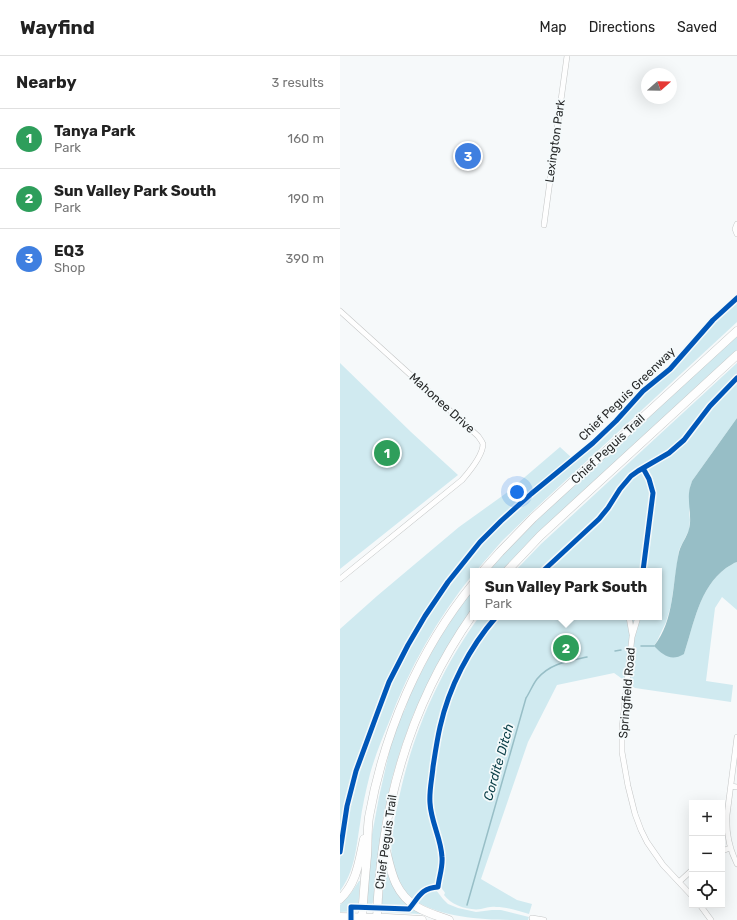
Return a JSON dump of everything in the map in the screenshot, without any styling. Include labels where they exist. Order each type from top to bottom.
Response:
[{"type":"main road","name":"Chief Peguis Trail","points":[[486,568],[534,518],[737,331]]},
{"type":"main road","name":"Chief Peguis Trail","points":[[510,568],[540,536],[737,355]]},
{"type":"main road","name":"Chief Peguis Trail","points":[[363,919],[368,819],[385,750],[404,700],[424,659],[438,634],[470,588]]},
{"type":"main road","name":"Chief Peguis Trail","points":[[377,919],[383,841],[396,779],[409,737],[430,685],[455,640],[470,618]]},
{"type":"main road","points":[[340,900],[355,876],[368,819]]},
{"type":"main road","points":[[383,841],[392,876],[401,892],[417,907],[431,914],[449,920]]},
{"type":"main road","points":[[340,917],[422,920]]},
{"type":"street","name":"Lexington Park","points":[[544,226],[567,56]]},
{"type":"street","points":[[737,224],[735,229],[737,234]]},
{"type":"street","name":"Mahonee Drive","points":[[340,311],[478,436],[483,444],[481,453],[469,472],[459,483],[340,579]]},
{"type":"street","name":"Springfield Road","points":[[629,620],[632,638]]},
{"type":"street","name":"Springfield Road","points":[[637,620],[632,638],[622,728],[622,752],[626,779],[635,814],[644,836],[658,858],[689,893]]},
{"type":"street","points":[[737,737],[727,815],[727,831],[730,848],[737,864]]},
{"type":"street","points":[[731,786],[737,787]]},
{"type":"street","points":[[725,850],[730,848]]},
{"type":"street","points":[[679,882],[690,872]]},
{"type":"street","points":[[702,908],[711,920]]},
{"type":"street","points":[[532,918],[544,920]]},
{"type":"shaded area","points":[[737,300],[737,322],[537,507],[502,541],[479,568],[470,568],[470,578],[436,626],[415,663],[397,702],[372,767],[352,867],[340,891],[340,859],[357,771],[387,692],[403,658],[438,599],[461,568],[498,526],[519,506],[605,434],[649,388],[671,369],[710,326]]},
{"type":"shaded area","points":[[737,336],[737,350],[531,540],[505,568],[491,568],[512,544]]},
{"type":"shaded area","points":[[340,363],[458,475],[340,569]]},
{"type":"shaded area","points":[[737,363],[737,376],[711,403],[687,434],[671,449],[639,468],[629,476],[601,515],[544,568],[518,568],[541,544]]},
{"type":"shaded area","points":[[737,381],[737,418],[692,481],[689,492],[689,530],[679,550],[671,605],[666,622],[654,646],[684,654],[703,596],[717,576],[726,568],[737,562],[737,610],[722,597],[715,608],[706,681],[733,685],[731,702],[635,688],[614,673],[557,685],[528,742],[481,879],[517,900],[532,904],[529,914],[504,908],[492,907],[471,909],[451,902],[444,895],[445,893],[440,885],[444,856],[433,816],[431,800],[442,725],[448,705],[463,668],[473,651],[496,620],[662,620],[662,568],[549,568],[601,520],[629,480],[639,472],[678,448],[690,435],[711,406]]},
{"type":"shaded area","points":[[737,418],[737,562],[726,568],[717,576],[703,596],[684,654],[675,657],[664,655],[654,646],[666,625],[672,601],[679,552],[689,529],[689,492],[692,481]]},
{"type":"shaded area","points":[[560,447],[572,458],[514,506],[496,523],[442,587],[415,629],[386,688],[355,767],[349,790],[340,844],[340,629],[459,527],[505,494]]},
{"type":"shaded area","points":[[470,593],[470,612],[434,670],[413,715],[401,748],[392,778],[383,818],[374,900],[370,909],[368,910],[366,907],[371,840],[391,744],[408,700],[429,657]]},
{"type":"shaded area","points":[[477,620],[492,620],[477,639],[456,676],[441,715],[435,740],[429,790],[430,813],[439,853],[439,870],[437,882],[431,887],[421,891],[414,900],[400,885],[393,867],[392,843],[396,811],[411,754],[428,706],[451,660]]},
{"type":"shaded area","points":[[385,862],[388,872],[421,913],[420,914],[381,912]]},
{"type":"shaded area","points":[[359,881],[358,911],[340,912],[340,905]]},
{"type":"shaded area","points":[[431,889],[436,890],[448,904],[458,908],[476,912],[501,910],[529,917],[528,920],[470,918],[442,912],[415,901],[422,894]]},
{"type":"waterway","name":"Cordite Ditch","points":[[641,646],[654,646]]},
{"type":"waterway","name":"Cordite Ditch","points":[[615,651],[621,650]]},
{"type":"waterway","name":"Cordite Ditch","points":[[467,905],[526,698],[537,679],[548,669],[560,664],[587,657]]},
{"type":"cycle path","name":"Chief Peguis Greenway","points":[[340,852],[347,806],[356,771],[389,682],[425,616],[448,582],[480,542],[501,521],[593,443],[616,421],[643,391],[670,369],[713,320],[737,298]]},
{"type":"cycle path","points":[[546,568],[599,519],[631,476],[669,453],[684,440],[710,406],[737,378]]},
{"type":"cycle path","points":[[643,468],[649,479],[653,493],[643,568]]},
{"type":"cycle path","points":[[351,920],[351,907],[409,909],[424,891],[438,887],[442,857],[440,843],[432,817],[430,790],[439,732],[449,697],[461,669],[477,642],[494,620]]},
{"type":"place","name":"EQ3","points":[[468,156]]},
{"type":"place","name":"Tanya Park","points":[[387,453]]},
{"type":"place","name":"Sun Valley Park South","points":[[566,648]]}]
